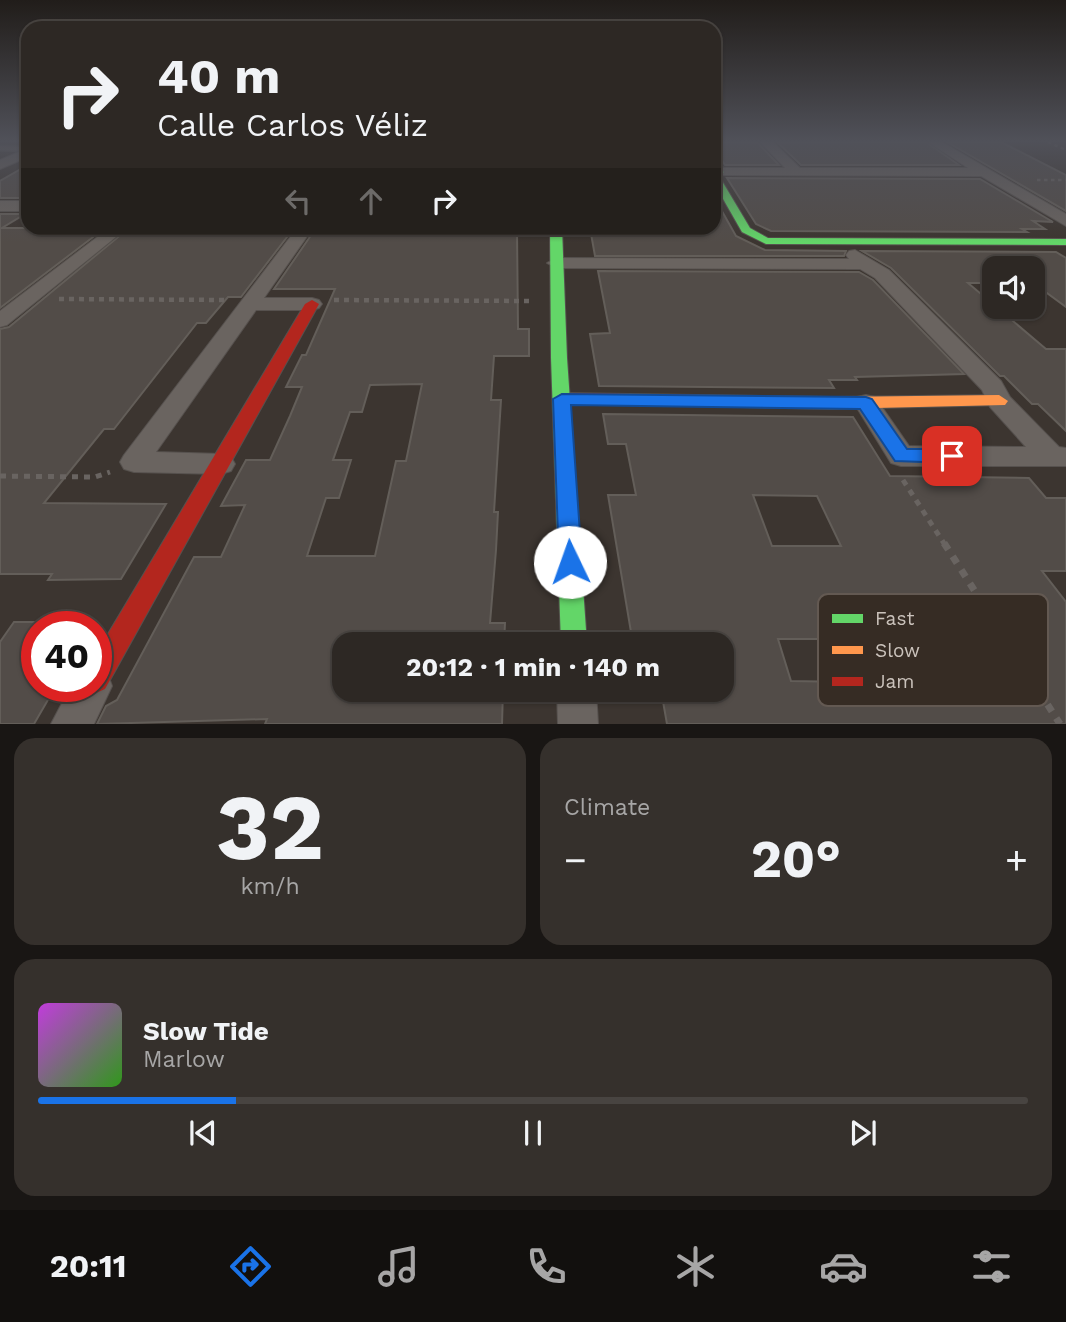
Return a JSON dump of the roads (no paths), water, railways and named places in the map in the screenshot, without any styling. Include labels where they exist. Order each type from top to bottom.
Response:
[{"type":"street","points":[[990,176],[1066,221]]},
{"type":"street","points":[[721,187],[746,230],[766,241],[781,264]]},
{"type":"street","points":[[0,206],[21,206]]},
{"type":"street","points":[[0,321],[16,303],[109,235]]},
{"type":"street","points":[[220,464],[134,462],[300,235]]},
{"type":"street","points":[[556,235],[573,632]]},
{"type":"street","points":[[766,241],[1066,242]]},
{"type":"street","points":[[840,241],[864,264],[882,274],[993,387],[999,401],[1059,457]]},
{"type":"street","points":[[556,263],[864,264]]},
{"type":"street","points":[[112,652],[313,304],[250,302]]},
{"type":"street","points":[[562,399],[866,403],[999,401]]},
{"type":"street","points":[[866,403],[901,456],[1059,457]]},
{"type":"street","points":[[71,723],[83,702]]},
{"type":"street","points":[[578,702],[579,723]]}]
